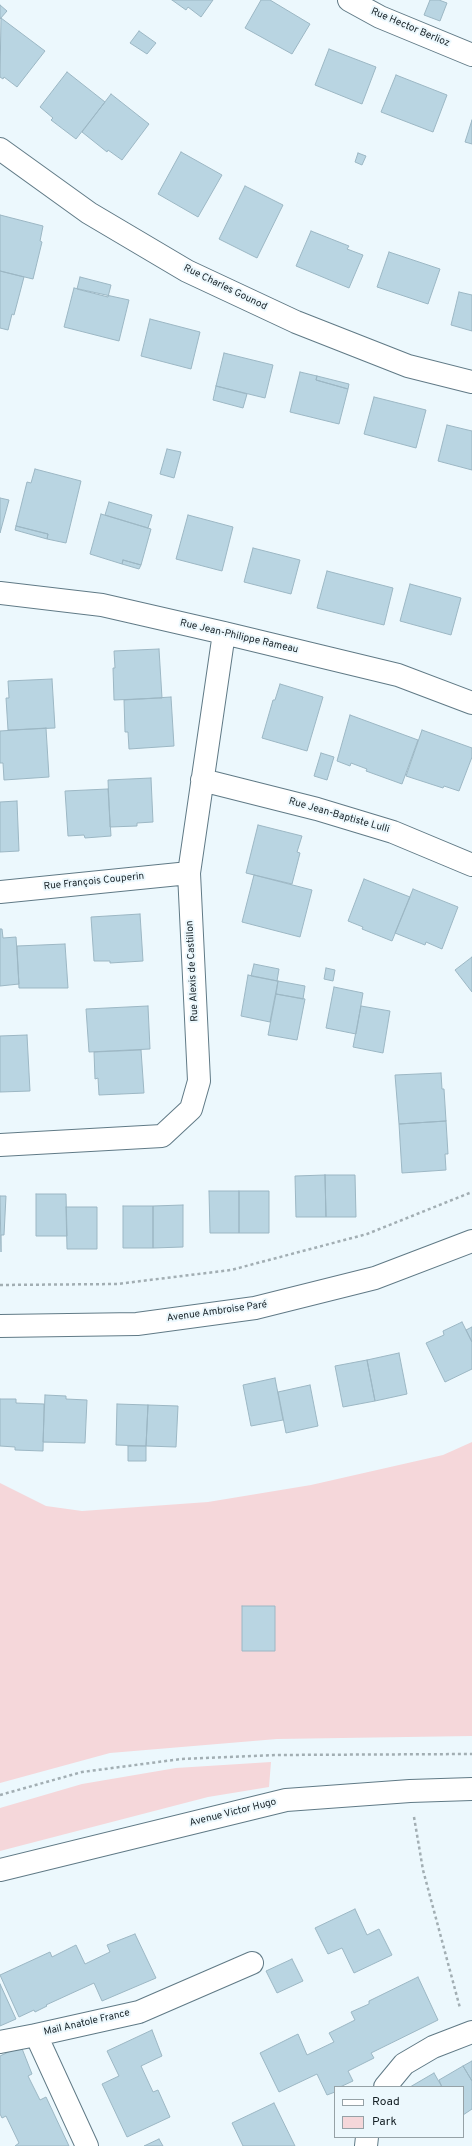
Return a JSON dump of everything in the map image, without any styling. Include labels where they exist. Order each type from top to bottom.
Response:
[{"type":"street","name":"Rue Hector Berlioz","points":[[349,0],[380,17],[472,55]]},
{"type":"street","name":"Rue Charles Gounod","points":[[0,149],[88,213],[187,271],[296,322],[408,366],[472,382]]},
{"type":"street","name":"Rue Jean-Philippe Rameau","points":[[0,593],[102,606],[224,633],[398,675],[472,703]]},
{"type":"street","name":"Rue Alexis de Castillon","points":[[0,1145],[162,1136],[191,1109],[199,1081],[189,873],[224,633]]},
{"type":"street","name":"Rue Jean-Baptiste Lulli","points":[[202,780],[317,809],[393,832],[472,865]]},
{"type":"street","name":"Rue François Couperin","points":[[0,892],[189,873]]},
{"type":"street","name":"Avenue Ambroise Paré","points":[[0,1326],[137,1324],[255,1308],[375,1278],[472,1241]]},
{"type":"street","name":"Avenue Victor Hugo","points":[[0,1870],[286,1800],[410,1791],[472,1789]]},
{"type":"street","name":"Mail Anatole France","points":[[87,2146],[36,2035],[139,2012],[252,1963]]},
{"type":"street","points":[[386,2086],[404,2064],[433,2047],[469,2034]]},
{"type":"street","points":[[0,2042],[36,2035]]},
{"type":"path","points":[[0,1285],[117,1284],[230,1270],[367,1234],[472,1192]]},
{"type":"path","points":[[0,1795],[82,1772],[181,1759],[276,1755],[472,1754]]},
{"type":"path","points":[[410,1791],[423,1870],[469,2034]]},
{"type":"green space","points":[[472,1442],[472,1736],[277,1739],[110,1753],[0,1783],[0,1483],[46,1506],[82,1511],[208,1502],[311,1485],[443,1455]]},
{"type":"green space","points":[[271,1762],[269,1787],[208,1797],[0,1851],[0,1808],[82,1784],[176,1768]]},
{"type":"building","points":[[172,0],[213,0],[201,17],[188,7],[186,10]]},
{"type":"building","points":[[261,0],[270,0],[310,24],[292,54],[245,28]]},
{"type":"building","points":[[430,0],[439,0],[447,3],[440,21],[424,15]]},
{"type":"building","points":[[0,5],[7,11],[0,19]]},
{"type":"building","points":[[1,18],[45,51],[17,87],[4,77],[3,79],[0,77]]},
{"type":"building","points":[[139,31],[156,43],[147,54],[130,43]]},
{"type":"building","points":[[329,49],[376,67],[362,104],[315,85]]},
{"type":"building","points":[[67,72],[105,102],[76,139],[51,120],[53,118],[40,107]]},
{"type":"building","points":[[396,75],[447,95],[433,132],[381,112]]},
{"type":"building","points":[[111,94],[149,124],[122,160],[108,150],[107,152],[82,132]]},
{"type":"building","points":[[472,120],[472,144],[465,142]]},
{"type":"building","points":[[181,152],[222,175],[198,217],[158,194]]},
{"type":"building","points":[[358,153],[366,156],[362,165],[355,162]]},
{"type":"building","points":[[245,186],[283,205],[257,258],[219,239]]},
{"type":"building","points":[[0,215],[43,226],[40,241],[42,242],[33,279],[0,271]]},
{"type":"building","points":[[311,231],[349,246],[347,249],[363,255],[349,288],[296,266]]},
{"type":"building","points":[[389,252],[440,269],[428,304],[377,287]]},
{"type":"building","points":[[0,271],[24,277],[14,315],[12,314],[8,330],[0,328]]},
{"type":"building","points":[[80,277],[111,285],[108,297],[77,289]]},
{"type":"building","points":[[74,288],[129,300],[119,341],[64,327]]},
{"type":"building","points":[[459,292],[472,295],[472,331],[451,325]]},
{"type":"building","points":[[150,319],[200,332],[191,369],[141,356]]},
{"type":"building","points":[[224,353],[273,365],[265,398],[216,386]]},
{"type":"building","points":[[300,372],[317,376],[316,380],[348,389],[339,424],[290,412]]},
{"type":"building","points":[[317,376],[349,384],[348,389],[316,380]]},
{"type":"building","points":[[216,386],[247,394],[243,408],[213,400]]},
{"type":"building","points":[[374,397],[426,410],[416,448],[364,434]]},
{"type":"building","points":[[447,425],[472,431],[472,470],[438,461]]},
{"type":"building","points":[[167,449],[181,452],[174,478],[160,474]]},
{"type":"building","points":[[35,469],[81,481],[66,543],[47,539],[48,534],[16,526],[27,482],[31,483]]},
{"type":"building","points":[[0,498],[9,500],[0,533]]},
{"type":"building","points":[[109,502],[152,515],[148,528],[105,515]]},
{"type":"building","points":[[101,514],[151,529],[141,565],[123,560],[122,564],[90,554]]},
{"type":"building","points":[[188,515],[233,527],[222,571],[176,559]]},
{"type":"building","points":[[16,526],[48,534],[47,539],[15,530]]},
{"type":"building","points":[[253,548],[300,560],[291,594],[244,582]]},
{"type":"building","points":[[123,560],[141,565],[139,569],[122,564]]},
{"type":"building","points":[[327,571],[393,588],[384,625],[317,608]]},
{"type":"building","points":[[410,584],[461,598],[451,635],[400,621]]},
{"type":"building","points":[[159,649],[162,698],[114,700],[114,651]]},
{"type":"building","points":[[52,679],[55,728],[8,730],[6,698],[9,698],[8,681]]},
{"type":"building","points":[[280,684],[323,697],[307,751],[262,738],[273,700],[275,700]]},
{"type":"building","points":[[171,697],[174,746],[129,749],[128,732],[125,732],[124,700]]},
{"type":"building","points":[[350,715],[418,740],[402,784],[366,771],[367,769],[351,763],[350,766],[337,761]]},
{"type":"building","points":[[46,728],[49,777],[4,780],[3,763],[0,763],[0,731]]},
{"type":"building","points":[[422,730],[472,748],[472,757],[459,791],[444,786],[443,788],[406,776]]},
{"type":"building","points":[[321,753],[334,757],[327,780],[314,776]]},
{"type":"building","points":[[151,778],[153,822],[137,823],[137,826],[110,827],[108,780]]},
{"type":"building","points":[[108,789],[111,836],[85,838],[84,835],[68,836],[65,791]]},
{"type":"building","points":[[17,801],[19,851],[0,852],[0,802]]},
{"type":"building","points":[[258,825],[302,836],[297,852],[300,853],[292,884],[246,873]]},
{"type":"building","points":[[254,875],[312,890],[300,937],[242,922]]},
{"type":"building","points":[[364,879],[410,897],[392,941],[362,929],[363,927],[348,921]]},
{"type":"building","points":[[413,889],[458,907],[442,949],[426,942],[425,945],[395,933]]},
{"type":"building","points":[[140,914],[143,961],[110,963],[110,961],[94,961],[91,917]]},
{"type":"building","points":[[0,929],[2,929],[3,938],[16,937],[19,984],[0,986]]},
{"type":"building","points":[[65,944],[68,988],[19,988],[17,946]]},
{"type":"building","points":[[472,957],[472,992],[455,970]]},
{"type":"building","points":[[254,964],[279,969],[277,981],[251,976]]},
{"type":"building","points":[[326,968],[335,970],[333,981],[324,979]]},
{"type":"building","points":[[248,975],[278,981],[270,1022],[241,1016]]},
{"type":"building","points":[[278,981],[305,986],[303,999],[276,994]]},
{"type":"building","points":[[334,987],[363,993],[356,1034],[326,1028]]},
{"type":"building","points":[[276,994],[305,999],[297,1040],[268,1035]]},
{"type":"building","points":[[148,1006],[150,1049],[89,1052],[86,1009]]},
{"type":"building","points":[[361,1006],[390,1011],[383,1053],[353,1047]]},
{"type":"building","points":[[27,1035],[30,1091],[0,1092],[0,1036]]},
{"type":"building","points":[[141,1050],[144,1093],[99,1095],[98,1078],[95,1079],[94,1052]]},
{"type":"building","points":[[441,1073],[442,1089],[444,1089],[446,1121],[399,1124],[395,1075]]},
{"type":"building","points":[[446,1121],[448,1154],[445,1154],[446,1170],[402,1173],[399,1124]]},
{"type":"building","points":[[325,1175],[326,1217],[296,1217],[295,1176]]},
{"type":"building","points":[[325,1175],[355,1175],[356,1217],[326,1217]]},
{"type":"building","points":[[209,1191],[239,1191],[239,1233],[210,1233]]},
{"type":"building","points":[[239,1191],[269,1191],[269,1233],[239,1233]]},
{"type":"building","points":[[36,1194],[66,1194],[67,1236],[36,1236]]},
{"type":"building","points":[[0,1196],[6,1196],[4,1235],[1,1235],[1,1252]]},
{"type":"building","points":[[183,1205],[183,1247],[153,1248],[153,1206]]},
{"type":"building","points":[[123,1206],[153,1206],[153,1248],[123,1248]]},
{"type":"building","points":[[66,1207],[97,1207],[97,1249],[67,1249]]},
{"type":"building","points":[[462,1322],[472,1342],[472,1369],[445,1382],[426,1343],[444,1335],[443,1331]]},
{"type":"building","points":[[472,1327],[472,1342],[466,1330]]},
{"type":"building","points":[[399,1353],[407,1394],[375,1401],[367,1360]]},
{"type":"building","points":[[367,1360],[375,1401],[343,1407],[335,1366]]},
{"type":"building","points":[[275,1378],[283,1420],[251,1426],[243,1385]]},
{"type":"building","points":[[310,1385],[318,1426],[286,1433],[278,1392]]},
{"type":"building","points":[[45,1395],[66,1396],[66,1399],[87,1400],[85,1443],[43,1442]]},
{"type":"building","points":[[0,1399],[16,1399],[16,1403],[44,1404],[43,1451],[15,1450],[15,1447],[0,1446]]},
{"type":"building","points":[[117,1404],[148,1405],[146,1446],[116,1445]]},
{"type":"building","points":[[148,1405],[178,1406],[176,1447],[146,1446]]},
{"type":"building","points":[[128,1446],[146,1446],[146,1461],[128,1461]]},
{"type":"building","points":[[242,1606],[275,1606],[275,1651],[242,1651]]},
{"type":"building","points":[[355,1909],[367,1935],[379,1929],[392,1955],[354,1973],[342,1948],[328,1954],[315,1928]]},
{"type":"building","points":[[135,1934],[156,1978],[102,2001],[94,1983],[46,2005],[47,2006],[35,2012],[34,2010],[19,2017],[0,1975],[50,1952],[52,1957],[76,1945],[85,1964],[110,1952],[107,1945]]},
{"type":"building","points":[[292,1959],[303,1981],[277,1993],[266,1971]]},
{"type":"building","points":[[418,1977],[438,2020],[371,2053],[374,2058],[348,2071],[353,2081],[342,2086],[334,2086],[334,2092],[327,2095],[317,2074],[279,2092],[260,2053],[298,2034],[307,2055],[334,2042],[329,2033],[355,2020],[351,2012],[369,2004],[369,2001]]},
{"type":"building","points":[[0,1984],[16,2019],[0,2026]]},
{"type":"building","points":[[152,2030],[162,2056],[141,2066],[153,2092],[158,2090],[170,2117],[127,2137],[102,2084],[119,2076],[107,2051]]},
{"type":"building","points":[[21,2046],[32,2074],[28,2076],[40,2100],[46,2097],[69,2146],[15,2146],[19,2143],[6,2116],[2,2118],[0,2114],[0,2056]]},
{"type":"building","points":[[472,2061],[472,2081],[463,2066]]},
{"type":"building","points":[[463,2066],[472,2081],[472,2109],[464,2114],[464,2086],[442,2086],[439,2080]]},
{"type":"building","points":[[434,2073],[441,2086],[412,2086]]},
{"type":"building","points":[[274,2103],[295,2146],[243,2146],[232,2123]]},
{"type":"building","points":[[159,2139],[163,2146],[144,2146]]}]
